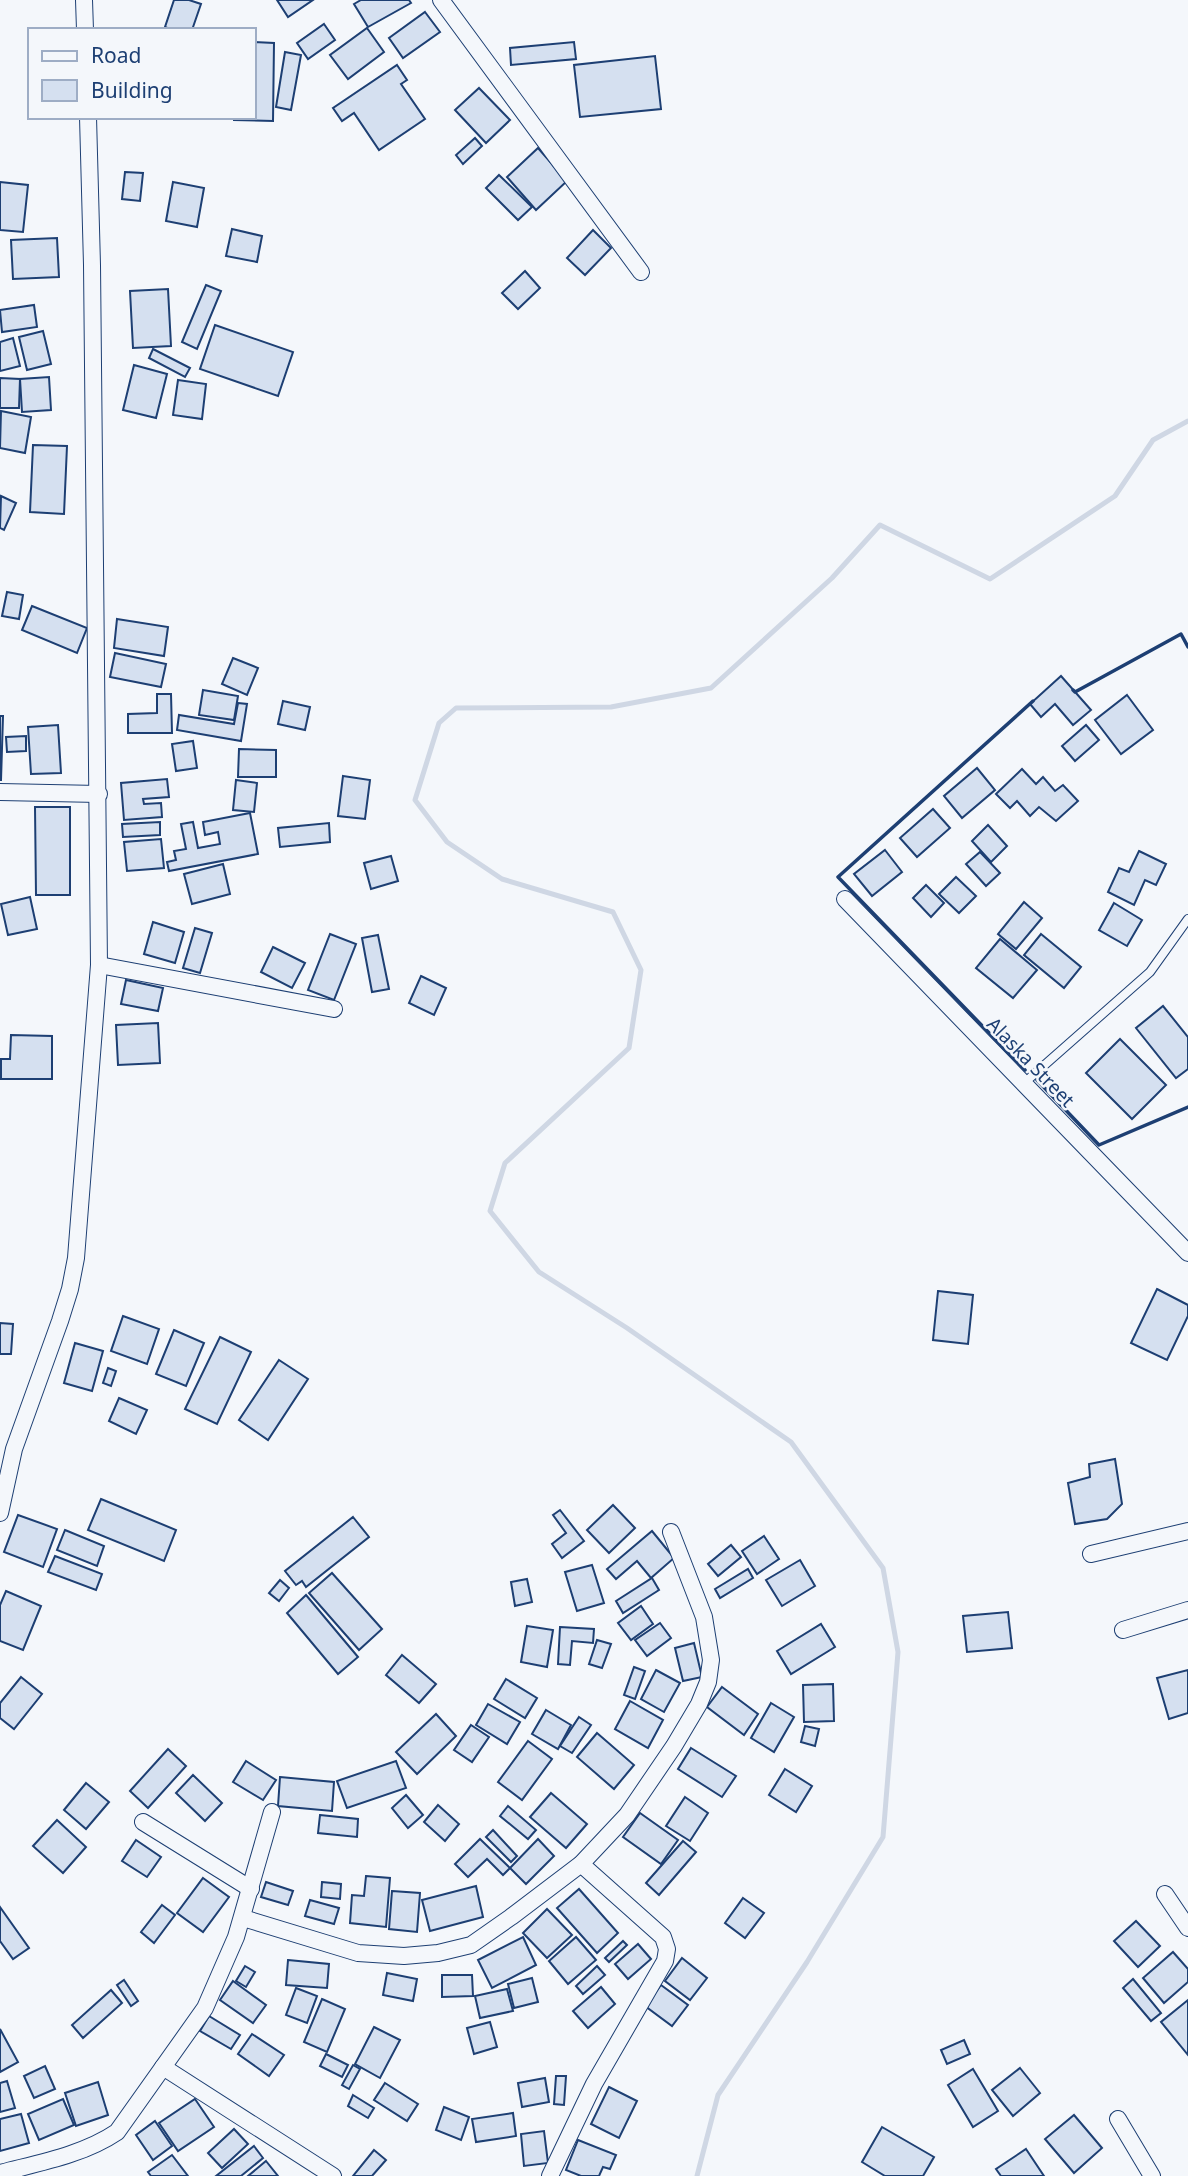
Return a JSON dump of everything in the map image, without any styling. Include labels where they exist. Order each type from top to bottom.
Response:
[{"type":"street","points":[[84,0],[85,28]]},
{"type":"street","points":[[441,0],[641,272]]},
{"type":"street","points":[[0,1513],[7,1450],[60,1321],[76,1258],[99,965],[99,794],[88,119]]},
{"type":"street","points":[[0,792],[99,794]]},
{"type":"street","name":"Alaska Street","points":[[845,899],[1188,1253]]},
{"type":"street","points":[[99,965],[334,1009]]},
{"type":"street","points":[[1091,1554],[1188,1531]]},
{"type":"street","points":[[243,1918],[358,1953],[404,1956],[438,1953],[471,1945],[580,1864],[627,1815],[674,1746],[699,1704],[708,1682],[711,1660],[704,1617],[671,1532]]},
{"type":"street","points":[[1123,1630],[1188,1610]]},
{"type":"street","points":[[0,2174],[57,2158],[117,2132],[205,2008],[227,1963],[243,1918],[272,1812]]},
{"type":"street","points":[[143,1822],[251,1889]]},
{"type":"street","points":[[550,2176],[594,2084],[665,1961],[667,1949],[663,1937],[580,1864]]},
{"type":"street","points":[[1164,1894],[1188,1928]]},
{"type":"street","points":[[163,2067],[333,2176]]},
{"type":"street","points":[[1118,2119],[1152,2176]]},
{"type":"lane","points":[[1023,1084],[1150,972],[1188,919]]},
{"type":"building","points":[[174,0],[189,0],[201,4],[193,28],[165,27]]},
{"type":"building","points":[[277,0],[313,0],[288,17]]},
{"type":"building","points":[[361,0],[409,0],[411,3],[368,27],[354,4]]},
{"type":"building","points":[[425,12],[440,32],[403,58],[389,38]]},
{"type":"building","points":[[324,24],[335,40],[308,59],[297,43]]},
{"type":"building","points":[[367,28],[384,52],[348,79],[330,55]]},
{"type":"building","points":[[256,42],[274,43],[273,121],[234,120],[256,119]]},
{"type":"building","points":[[574,42],[576,59],[511,65],[510,48]]},
{"type":"building","points":[[285,52],[301,55],[291,110],[276,107]]},
{"type":"building","points":[[655,56],[661,109],[580,117],[574,65]]},
{"type":"building","points":[[397,65],[407,80],[401,84],[425,119],[379,150],[354,113],[342,121],[333,108]]},
{"type":"building","points":[[479,88],[510,120],[486,143],[455,110]]},
{"type":"building","points":[[475,138],[482,146],[463,164],[456,155]]},
{"type":"building","points":[[538,148],[567,181],[536,210],[507,177]]},
{"type":"building","points":[[125,172],[143,173],[140,201],[122,199]]},
{"type":"building","points":[[499,175],[532,207],[518,220],[486,188]]},
{"type":"building","points":[[0,182],[28,185],[23,232],[0,230]]},
{"type":"building","points":[[173,182],[204,188],[197,227],[166,221]]},
{"type":"building","points":[[232,229],[262,236],[257,262],[226,256]]},
{"type":"building","points":[[593,230],[611,248],[585,275],[567,258]]},
{"type":"building","points":[[57,238],[59,277],[13,279],[11,240]]},
{"type":"building","points":[[525,271],[540,288],[518,309],[502,293]]},
{"type":"building","points":[[206,285],[221,291],[197,349],[182,342]]},
{"type":"building","points":[[168,289],[171,346],[133,348],[130,291]]},
{"type":"building","points":[[34,305],[37,327],[2,332],[0,310]]},
{"type":"building","points":[[215,325],[293,352],[278,396],[200,369]]},
{"type":"building","points":[[43,331],[51,364],[27,370],[19,337]]},
{"type":"building","points":[[13,338],[20,366],[0,371],[0,342]]},
{"type":"building","points":[[153,349],[190,368],[185,377],[149,358]]},
{"type":"building","points":[[134,365],[167,374],[156,418],[123,410]]},
{"type":"building","points":[[49,377],[51,410],[22,412],[20,379]]},
{"type":"building","points":[[0,378],[20,379],[19,408],[0,408]]},
{"type":"building","points":[[178,380],[206,384],[202,419],[173,415]]},
{"type":"building","points":[[1,411],[31,417],[25,453],[0,448]]},
{"type":"building","points":[[33,445],[67,446],[64,514],[30,512]]},
{"type":"building","points":[[1,496],[16,503],[4,530],[0,528]]},
{"type":"building","points":[[7,592],[23,595],[19,619],[2,616]]},
{"type":"building","points":[[32,606],[87,628],[77,653],[22,630]]},
{"type":"building","points":[[117,619],[168,627],[164,656],[114,648]]},
{"type":"building","points":[[115,653],[166,664],[161,687],[110,677]]},
{"type":"building","points":[[233,658],[258,668],[247,695],[222,684]]},
{"type":"building","points":[[1061,676],[1091,710],[1073,725],[1055,704],[1041,717],[1030,704]]},
{"type":"building","points":[[203,690],[238,696],[234,720],[199,715]]},
{"type":"building","points":[[157,694],[171,694],[172,733],[128,733],[128,714],[157,713]]},
{"type":"building","points":[[1127,695],[1153,730],[1121,754],[1095,720]]},
{"type":"building","points":[[283,701],[310,707],[305,730],[278,724]]},
{"type":"building","points":[[238,703],[247,704],[241,741],[177,730],[179,715],[234,724]]},
{"type":"building","points":[[0,716],[3,716],[1,780],[0,780]]},
{"type":"building","points":[[58,725],[61,773],[31,774],[28,727]]},
{"type":"building","points":[[1086,725],[1099,740],[1075,761],[1062,746]]},
{"type":"building","points":[[26,736],[26,751],[7,752],[6,737]]},
{"type":"building","points":[[193,741],[197,768],[176,771],[172,744]]},
{"type":"building","points":[[239,749],[276,750],[276,777],[238,777]]},
{"type":"building","points":[[977,768],[995,790],[962,818],[944,796]]},
{"type":"building","points":[[1022,769],[1036,784],[1043,777],[1055,791],[1063,785],[1078,801],[1056,821],[1039,807],[1030,816],[1017,801],[1010,808],[996,794]]},
{"type":"building","points":[[343,776],[370,780],[365,819],[338,816]]},
{"type":"building","points":[[167,779],[169,797],[143,799],[144,804],[161,803],[162,817],[124,820],[121,783]]},
{"type":"building","points":[[236,780],[257,783],[254,812],[233,810]]},
{"type":"building","points":[[35,807],[70,807],[70,895],[36,895]]},
{"type":"building","points":[[933,809],[950,828],[917,857],[900,838]]},
{"type":"building","points":[[250,813],[258,854],[169,871],[167,862],[176,860],[174,851],[186,849],[181,824],[193,822],[198,848],[220,844],[218,832],[205,835],[203,822]]},
{"type":"building","points":[[160,822],[160,835],[123,837],[122,824]]},
{"type":"building","points":[[329,823],[330,842],[280,847],[278,828]]},
{"type":"building","points":[[988,825],[1007,846],[991,862],[972,841]]},
{"type":"building","points":[[161,839],[164,868],[127,871],[124,842]]},
{"type":"building","points":[[885,850],[902,872],[872,896],[854,874]]},
{"type":"building","points":[[1139,851],[1166,864],[1156,885],[1145,880],[1134,905],[1108,892],[1119,868],[1129,872]]},
{"type":"building","points":[[980,852],[1000,873],[986,886],[966,864]]},
{"type":"building","points":[[391,856],[398,881],[371,889],[364,863]]},
{"type":"building","points":[[223,864],[230,894],[192,904],[184,874]]},
{"type":"building","points":[[956,877],[976,896],[959,913],[939,894]]},
{"type":"building","points":[[926,885],[944,903],[931,917],[913,898]]},
{"type":"building","points":[[30,897],[37,929],[8,935],[1,904]]},
{"type":"building","points":[[1024,902],[1042,918],[1016,949],[998,934]]},
{"type":"building","points":[[1114,903],[1142,920],[1127,946],[1099,930]]},
{"type":"building","points":[[153,922],[184,932],[175,963],[144,954]]},
{"type":"building","points":[[195,928],[212,933],[200,973],[183,968]]},
{"type":"building","points":[[330,934],[356,944],[334,1000],[308,990]]},
{"type":"building","points":[[1041,934],[1081,967],[1064,988],[1024,955]]},
{"type":"building","points":[[378,935],[389,989],[372,992],[362,938]]},
{"type":"building","points":[[1000,939],[1037,970],[1013,998],[976,968]]},
{"type":"building","points":[[273,947],[305,963],[292,988],[261,972]]},
{"type":"building","points":[[421,976],[446,988],[434,1015],[409,1003]]},
{"type":"building","points":[[126,980],[163,988],[158,1011],[121,1004]]},
{"type":"building","points":[[1163,1006],[1188,1037],[1188,1069],[1176,1078],[1136,1028]]},
{"type":"building","points":[[158,1023],[160,1063],[118,1065],[116,1025]]},
{"type":"building","points":[[11,1035],[52,1036],[52,1079],[1,1079],[1,1059],[10,1059]]},
{"type":"building","points":[[1120,1039],[1166,1085],[1132,1119],[1086,1073]]},
{"type":"building","points":[[1157,1289],[1188,1305],[1188,1316],[1167,1360],[1131,1343]]},
{"type":"building","points":[[938,1291],[973,1295],[968,1344],[933,1340]]},
{"type":"building","points":[[123,1316],[159,1329],[147,1364],[111,1351]]},
{"type":"building","points":[[0,1323],[13,1324],[11,1354],[0,1354]]},
{"type":"building","points":[[174,1330],[204,1343],[186,1386],[156,1374]]},
{"type":"building","points":[[220,1337],[251,1352],[217,1424],[185,1409]]},
{"type":"building","points":[[75,1343],[103,1351],[92,1391],[64,1383]]},
{"type":"building","points":[[279,1360],[308,1379],[268,1440],[239,1420]]},
{"type":"building","points":[[108,1368],[116,1371],[111,1386],[103,1383]]},
{"type":"building","points":[[119,1398],[147,1410],[136,1434],[109,1421]]},
{"type":"building","points":[[1115,1459],[1122,1504],[1107,1519],[1075,1524],[1068,1483],[1090,1477],[1089,1464]]},
{"type":"building","points":[[101,1499],[176,1530],[164,1561],[88,1530]]},
{"type":"building","points":[[613,1505],[635,1528],[609,1553],[587,1530]]},
{"type":"building","points":[[560,1510],[584,1541],[562,1558],[552,1544],[566,1533],[553,1515]]},
{"type":"building","points":[[18,1515],[57,1529],[43,1567],[4,1552]]},
{"type":"building","points":[[353,1517],[369,1537],[306,1587],[302,1581],[296,1585],[285,1571]]},
{"type":"building","points":[[65,1530],[104,1546],[97,1566],[57,1550]]},
{"type":"building","points":[[652,1531],[674,1558],[651,1578],[637,1561],[616,1579],[607,1569]]},
{"type":"building","points":[[764,1536],[779,1559],[757,1574],[742,1551]]},
{"type":"building","points":[[731,1545],[741,1557],[718,1576],[708,1564]]},
{"type":"building","points":[[55,1556],[102,1574],[96,1590],[48,1572]]},
{"type":"building","points":[[800,1560],[815,1586],[782,1606],[766,1580]]},
{"type":"building","points":[[592,1565],[604,1603],[577,1611],[565,1572]]},
{"type":"building","points":[[748,1569],[753,1578],[720,1598],[715,1589]]},
{"type":"building","points":[[332,1573],[382,1629],[359,1650],[309,1593]]},
{"type":"building","points":[[652,1578],[659,1590],[623,1613],[616,1601]]},
{"type":"building","points":[[527,1579],[532,1602],[515,1606],[511,1582]]},
{"type":"building","points":[[280,1580],[289,1588],[279,1601],[269,1593]]},
{"type":"building","points":[[6,1591],[41,1606],[23,1650],[0,1641],[0,1605]]},
{"type":"building","points":[[306,1595],[358,1657],[338,1674],[287,1613]]},
{"type":"building","points":[[641,1606],[653,1624],[631,1640],[618,1623]]},
{"type":"building","points":[[1008,1612],[1012,1648],[967,1652],[963,1616]]},
{"type":"building","points":[[660,1623],[671,1638],[647,1656],[635,1640]]},
{"type":"building","points":[[821,1624],[835,1647],[791,1674],[777,1651]]},
{"type":"building","points":[[527,1626],[553,1630],[547,1667],[521,1662]]},
{"type":"building","points":[[560,1627],[594,1629],[593,1643],[572,1641],[570,1665],[558,1664]]},
{"type":"building","points":[[597,1640],[611,1644],[602,1668],[589,1664]]},
{"type":"building","points":[[694,1643],[702,1677],[683,1681],[675,1648]]},
{"type":"building","points":[[402,1655],[436,1684],[419,1703],[386,1675]]},
{"type":"building","points":[[634,1667],[645,1671],[635,1699],[624,1695]]},
{"type":"building","points":[[656,1670],[680,1683],[664,1712],[641,1699]]},
{"type":"building","points":[[1188,1670],[1188,1713],[1169,1719],[1157,1678]]},
{"type":"building","points":[[21,1677],[42,1694],[14,1729],[0,1718],[0,1703]]},
{"type":"building","points":[[506,1679],[537,1698],[525,1718],[494,1699]]},
{"type":"building","points":[[833,1684],[834,1721],[804,1722],[803,1685]]},
{"type":"building","points":[[722,1687],[758,1714],[744,1735],[707,1707]]},
{"type":"building","points":[[630,1701],[663,1720],[648,1748],[615,1729]]},
{"type":"building","points":[[771,1703],[794,1717],[774,1752],[751,1738]]},
{"type":"building","points":[[488,1704],[520,1722],[507,1744],[476,1725]]},
{"type":"building","points":[[546,1710],[571,1725],[558,1749],[532,1734]]},
{"type":"building","points":[[436,1714],[456,1736],[417,1774],[396,1752]]},
{"type":"building","points":[[579,1717],[591,1725],[572,1753],[560,1746]]},
{"type":"building","points":[[471,1725],[489,1737],[472,1762],[454,1750]]},
{"type":"building","points":[[805,1726],[819,1729],[815,1746],[801,1742]]},
{"type":"building","points":[[597,1733],[634,1765],[614,1789],[577,1757]]},
{"type":"building","points":[[528,1741],[552,1759],[522,1800],[498,1782]]},
{"type":"building","points":[[691,1748],[736,1776],[722,1797],[678,1769]]},
{"type":"building","points":[[168,1749],[186,1766],[148,1808],[130,1791]]},
{"type":"building","points":[[246,1761],[276,1780],[263,1800],[233,1782]]},
{"type":"building","points":[[396,1761],[406,1788],[347,1808],[337,1781]]},
{"type":"building","points":[[785,1769],[812,1786],[796,1812],[769,1795]]},
{"type":"building","points":[[193,1775],[222,1803],[205,1821],[176,1793]]},
{"type":"building","points":[[280,1777],[334,1782],[332,1811],[278,1806]]},
{"type":"building","points":[[86,1783],[109,1802],[86,1829],[64,1810]]},
{"type":"building","points":[[551,1793],[587,1824],[566,1848],[530,1817]]},
{"type":"building","points":[[406,1795],[423,1815],[408,1828],[392,1808]]},
{"type":"building","points":[[685,1797],[708,1813],[690,1841],[666,1826]]},
{"type":"building","points":[[438,1805],[459,1824],[445,1841],[424,1822]]},
{"type":"building","points":[[508,1806],[536,1830],[528,1839],[500,1816]]},
{"type":"building","points":[[640,1813],[678,1840],[661,1864],[623,1837]]},
{"type":"building","points":[[320,1815],[358,1819],[357,1837],[318,1833]]},
{"type":"building","points":[[57,1820],[86,1847],[63,1873],[33,1846]]},
{"type":"building","points":[[493,1830],[517,1856],[511,1862],[486,1837]]},
{"type":"building","points":[[480,1839],[510,1868],[503,1875],[487,1859],[468,1877],[455,1864]]},
{"type":"building","points":[[538,1839],[554,1856],[526,1884],[510,1868]]},
{"type":"building","points":[[136,1840],[161,1857],[147,1877],[122,1861]]},
{"type":"building","points":[[683,1841],[696,1852],[659,1895],[646,1883]]},
{"type":"building","points":[[366,1876],[390,1878],[386,1927],[350,1923],[352,1895],[364,1896]]},
{"type":"building","points":[[203,1878],[229,1897],[203,1932],[177,1913]]},
{"type":"building","points":[[266,1882],[293,1891],[288,1905],[261,1897]]},
{"type":"building","points":[[322,1882],[341,1884],[340,1899],[321,1897]]},
{"type":"building","points":[[476,1886],[483,1917],[430,1931],[422,1900]]},
{"type":"building","points":[[579,1889],[618,1933],[597,1953],[557,1908]]},
{"type":"building","points":[[392,1891],[420,1893],[417,1932],[389,1929]]},
{"type":"building","points":[[743,1898],[764,1913],[745,1938],[725,1923]]},
{"type":"building","points":[[310,1900],[339,1908],[334,1924],[305,1916]]},
{"type":"building","points":[[162,1905],[175,1915],[154,1943],[141,1932]]},
{"type":"building","points":[[0,1907],[29,1948],[13,1959],[0,1941]]},
{"type":"building","points":[[547,1909],[572,1935],[547,1958],[523,1933]]},
{"type":"building","points":[[1136,1921],[1160,1946],[1138,1967],[1114,1941]]},
{"type":"building","points":[[523,1937],[536,1965],[492,1988],[478,1960]]},
{"type":"building","points":[[576,1937],[596,1960],[568,1984],[549,1961]]},
{"type":"building","points":[[623,1941],[627,1945],[609,1962],[605,1958]]},
{"type":"building","points":[[638,1944],[651,1959],[628,1979],[615,1964]]},
{"type":"building","points":[[1173,1952],[1188,1969],[1188,1982],[1164,2003],[1143,1978]]},
{"type":"building","points":[[682,1958],[707,1978],[690,2000],[665,1981]]},
{"type":"building","points":[[288,1960],[329,1964],[327,1988],[286,1985]]},
{"type":"building","points":[[245,1966],[255,1972],[246,1987],[236,1981]]},
{"type":"building","points":[[597,1966],[605,1975],[583,1994],[576,1986]]},
{"type":"building","points":[[387,1973],[417,1979],[413,2001],[383,1995]]},
{"type":"building","points":[[442,1975],[472,1975],[473,1996],[442,1997]]},
{"type":"building","points":[[532,1978],[538,2002],[514,2008],[508,1984]]},
{"type":"building","points":[[1133,1979],[1161,2013],[1151,2021],[1123,1988]]},
{"type":"building","points":[[124,1980],[138,2001],[131,2006],[117,1985]]},
{"type":"building","points":[[233,1981],[266,2005],[253,2023],[220,2000]]},
{"type":"building","points":[[661,1985],[688,2005],[672,2026],[645,2006]]},
{"type":"building","points":[[601,1987],[615,2004],[588,2028],[573,2011]]},
{"type":"building","points":[[296,1988],[317,1996],[307,2023],[286,2015]]},
{"type":"building","points":[[507,1989],[513,2011],[480,2018],[475,1996]]},
{"type":"building","points":[[111,1990],[122,2003],[83,2038],[72,2025]]},
{"type":"building","points":[[322,1999],[345,2009],[327,2052],[304,2042]]},
{"type":"building","points":[[1188,2000],[1188,2055],[1161,2022]]},
{"type":"building","points":[[209,2016],[240,2035],[231,2049],[200,2031]]},
{"type":"building","points":[[490,2022],[497,2047],[474,2054],[467,2028]]},
{"type":"building","points":[[374,2027],[400,2040],[380,2078],[355,2064]]},
{"type":"building","points":[[0,2029],[18,2062],[0,2072]]},
{"type":"building","points":[[252,2034],[284,2055],[269,2076],[238,2054]]},
{"type":"building","points":[[964,2040],[970,2054],[947,2064],[941,2050]]},
{"type":"building","points":[[326,2054],[348,2065],[342,2077],[320,2066]]},
{"type":"building","points":[[353,2065],[360,2069],[349,2089],[342,2085]]},
{"type":"building","points":[[45,2066],[55,2089],[34,2098],[24,2076]]},
{"type":"building","points":[[1020,2068],[1040,2093],[1013,2116],[992,2090]]},
{"type":"building","points":[[973,2069],[998,2111],[973,2127],[948,2085]]},
{"type":"building","points":[[556,2076],[566,2076],[564,2105],[554,2104]]},
{"type":"building","points":[[545,2078],[549,2102],[522,2107],[518,2083]]},
{"type":"building","points":[[7,2081],[15,2108],[0,2112],[0,2083]]},
{"type":"building","points":[[98,2082],[108,2115],[76,2126],[65,2093]]},
{"type":"building","points":[[385,2083],[418,2104],[407,2121],[374,2100]]},
{"type":"building","points":[[609,2087],[637,2101],[619,2138],[591,2124]]},
{"type":"building","points":[[353,2095],[374,2108],[368,2118],[348,2106]]},
{"type":"building","points":[[63,2099],[74,2125],[39,2140],[28,2114]]},
{"type":"building","points":[[195,2099],[214,2127],[178,2151],[159,2123]]},
{"type":"building","points":[[444,2107],[469,2117],[461,2140],[436,2130]]},
{"type":"building","points":[[513,2113],[516,2136],[476,2142],[472,2119]]},
{"type":"building","points":[[21,2114],[29,2143],[0,2151],[0,2119]]},
{"type":"building","points":[[1074,2115],[1102,2148],[1074,2173],[1045,2139]]},
{"type":"building","points":[[155,2121],[172,2146],[153,2160],[136,2135]]},
{"type":"building","points":[[882,2127],[934,2157],[923,2176],[885,2176],[862,2162]]},
{"type":"building","points":[[234,2129],[248,2144],[222,2168],[208,2153]]},
{"type":"building","points":[[544,2131],[548,2163],[524,2166],[521,2134]]},
{"type":"building","points":[[578,2140],[616,2155],[610,2169],[603,2167],[599,2176],[581,2176],[566,2170]]},
{"type":"building","points":[[254,2146],[263,2158],[241,2176],[216,2176]]},
{"type":"building","points":[[1026,2149],[1044,2176],[1001,2176],[996,2169]]},
{"type":"building","points":[[374,2150],[386,2160],[372,2176],[353,2176]]},
{"type":"building","points":[[172,2155],[188,2176],[151,2176],[148,2172]]},
{"type":"building","points":[[266,2161],[278,2176],[248,2176]]},
{"type":"waterway","points":[[697,2176],[718,2095],[807,1962],[883,1837],[898,1652],[883,1568],[791,1442],[627,1328],[539,1272],[490,1211],[505,1163],[629,1048],[641,970],[613,912],[502,879],[447,842],[415,800],[439,723],[456,708],[611,707],[711,688],[832,578],[880,525],[990,579],[1115,496],[1153,440],[1188,421]]},
{"type":"wall","points":[[1073,690],[1075,692],[1181,634],[1188,647]]},
{"type":"wall","points":[[1025,1070],[838,877],[1033,701]]},
{"type":"wall","points":[[1037,1080],[1099,1145],[1188,1107]]}]
